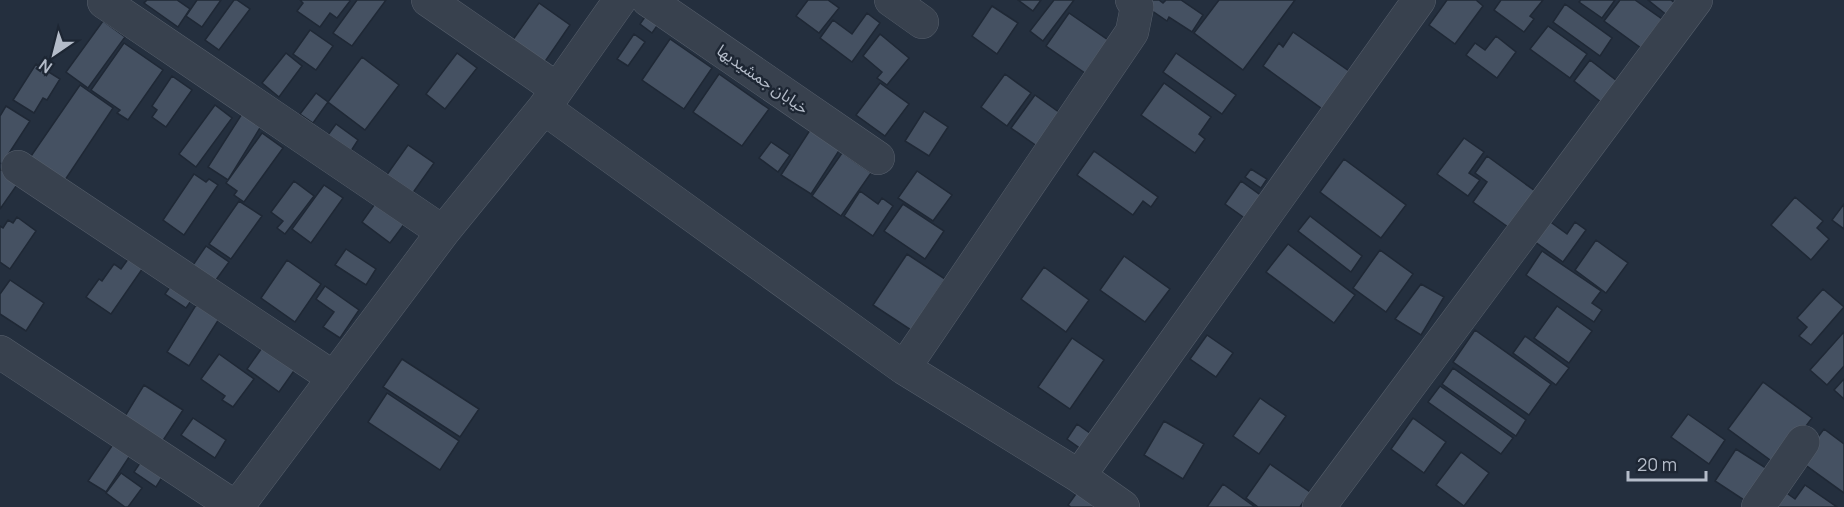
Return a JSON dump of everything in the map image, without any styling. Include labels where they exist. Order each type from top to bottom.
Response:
[{"type":"street","points":[[428,0],[550,98],[904,368],[1079,476],[1123,507]]},
{"type":"street","points":[[0,352],[236,507],[443,232],[550,98],[620,0]]},
{"type":"street","name":"خیابان جمشیدیها","points":[[648,0],[878,158]]},
{"type":"street","points":[[891,0],[922,22]]},
{"type":"street","points":[[904,368],[1131,32],[1137,7],[1132,0]]},
{"type":"street","points":[[1079,476],[1419,0]]},
{"type":"street","points":[[1319,507],[1696,0]]},
{"type":"street","points":[[105,2],[443,232]]},
{"type":"street","points":[[18,167],[334,378]]},
{"type":"street","points":[[1758,507],[1803,442]]},
{"type":"building","points":[[147,0],[177,0],[190,9],[178,27],[144,3]]},
{"type":"building","points":[[197,0],[221,0],[202,27],[186,16]]},
{"type":"building","points":[[234,0],[250,9],[219,50],[205,40]]},
{"type":"building","points":[[300,0],[350,1],[337,18],[330,13],[320,27],[297,11],[303,3]]},
{"type":"building","points":[[357,0],[386,0],[352,46],[333,33]]},
{"type":"building","points":[[808,0],[828,0],[839,8],[819,33],[796,16]]},
{"type":"building","points":[[1018,0],[1041,0],[1033,11]]},
{"type":"building","points":[[1054,0],[1074,0],[1043,41],[1030,31]]},
{"type":"building","points":[[1149,0],[1159,0],[1163,3],[1166,0],[1181,0],[1203,15],[1192,32],[1169,17],[1167,21],[1145,6]]},
{"type":"building","points":[[1219,0],[1295,0],[1243,70],[1194,33]]},
{"type":"building","points":[[1447,0],[1476,0],[1483,6],[1455,44],[1429,25]]},
{"type":"building","points":[[1501,0],[1543,0],[1530,16],[1534,19],[1524,32],[1494,10]]},
{"type":"building","points":[[1581,0],[1615,0],[1602,18],[1579,2]]},
{"type":"building","points":[[1620,0],[1635,0],[1662,19],[1641,48],[1604,21]]},
{"type":"building","points":[[1648,0],[1671,0],[1682,9],[1673,20]]},
{"type":"building","points":[[539,3],[570,25],[544,63],[512,41]]},
{"type":"building","points":[[1565,4],[1612,38],[1600,56],[1553,22]]},
{"type":"building","points":[[992,6],[1018,23],[997,54],[972,36]]},
{"type":"building","points":[[652,7],[664,16],[652,33],[640,24]]},
{"type":"building","points":[[867,13],[880,23],[852,62],[820,38],[833,20],[852,34]]},
{"type":"building","points":[[1069,13],[1108,40],[1085,73],[1046,46]]},
{"type":"building","points":[[103,21],[125,37],[88,88],[66,72]]},
{"type":"building","points":[[1548,26],[1587,54],[1570,78],[1530,49]]},
{"type":"building","points":[[310,30],[333,46],[316,70],[293,54]]},
{"type":"building","points":[[1293,32],[1359,78],[1332,116],[1263,66],[1279,43],[1283,47]]},
{"type":"building","points":[[634,34],[645,42],[628,66],[617,59]]},
{"type":"building","points":[[880,34],[909,58],[887,85],[877,78],[882,72],[863,56]]},
{"type":"building","points":[[1496,36],[1516,52],[1497,78],[1466,55],[1475,43],[1485,50]]},
{"type":"building","points":[[670,39],[712,68],[684,109],[642,80]]},
{"type":"building","points":[[124,43],[163,70],[128,120],[117,113],[120,110],[91,90]]},
{"type":"building","points":[[286,53],[302,66],[279,97],[262,83]]},
{"type":"building","points":[[457,53],[477,68],[445,109],[426,94]]},
{"type":"building","points":[[1176,53],[1236,95],[1222,114],[1163,72]]},
{"type":"building","points":[[362,57],[399,85],[365,130],[328,102]]},
{"type":"building","points":[[1590,60],[1617,81],[1601,102],[1574,81]]},
{"type":"building","points":[[36,64],[60,79],[47,100],[43,98],[34,113],[13,100]]},
{"type":"building","points":[[719,74],[769,109],[742,146],[693,112]]},
{"type":"building","points":[[1005,74],[1031,93],[1007,126],[981,107]]},
{"type":"building","points":[[172,76],[192,90],[166,127],[152,117],[157,110],[152,106]]},
{"type":"building","points":[[880,83],[909,104],[885,136],[856,115]]},
{"type":"building","points":[[1164,83],[1211,117],[1199,134],[1205,139],[1195,153],[1141,115]]},
{"type":"building","points":[[80,85],[113,108],[63,183],[29,159]]},
{"type":"building","points":[[316,93],[328,102],[313,123],[300,114]]},
{"type":"building","points":[[1035,95],[1067,118],[1044,151],[1011,128]]},
{"type":"building","points":[[215,105],[232,118],[196,167],[179,154]]},
{"type":"building","points":[[6,106],[30,121],[2,164],[0,163],[0,116]]},
{"type":"building","points":[[247,106],[266,118],[228,180],[208,167]]},
{"type":"building","points":[[924,111],[948,127],[929,156],[905,141]]},
{"type":"building","points":[[336,124],[358,140],[351,151],[328,135]]},
{"type":"building","points":[[812,127],[842,146],[811,194],[781,175]]},
{"type":"building","points":[[262,133],[283,148],[244,202],[234,195],[237,191],[226,183]]},
{"type":"building","points":[[1464,138],[1484,152],[1469,173],[1480,180],[1468,196],[1437,174]]},
{"type":"building","points":[[771,142],[790,155],[778,172],[759,158]]},
{"type":"building","points":[[408,145],[434,163],[412,194],[386,176]]},
{"type":"building","points":[[1094,151],[1158,197],[1151,207],[1143,201],[1133,215],[1077,175]]},
{"type":"building","points":[[842,153],[871,173],[841,216],[812,196]]},
{"type":"building","points":[[1487,156],[1535,191],[1508,227],[1473,202],[1487,182],[1475,173]]},
{"type":"building","points":[[1344,159],[1406,205],[1381,238],[1320,192]]},
{"type":"building","points":[[0,169],[19,182],[0,209]]},
{"type":"building","points":[[1251,169],[1267,179],[1261,188],[1245,177]]},
{"type":"building","points":[[917,171],[952,195],[933,221],[898,198]]},
{"type":"building","points":[[194,174],[206,182],[209,179],[218,185],[184,235],[163,220]]},
{"type":"building","points":[[294,181],[314,196],[285,234],[277,228],[283,221],[271,212]]},
{"type":"building","points":[[1241,181],[1270,202],[1253,224],[1225,204]]},
{"type":"building","points":[[324,185],[343,198],[311,243],[292,229]]},
{"type":"building","points":[[860,191],[878,204],[882,198],[893,206],[873,236],[844,216]]},
{"type":"building","points":[[1795,197],[1823,221],[1817,228],[1829,239],[1811,260],[1771,225]]},
{"type":"building","points":[[379,198],[408,219],[390,243],[362,222]]},
{"type":"building","points":[[239,201],[262,216],[231,259],[209,244]]},
{"type":"building","points":[[903,204],[944,231],[925,259],[884,231]]},
{"type":"building","points":[[1844,204],[1844,229],[1832,220]]},
{"type":"building","points":[[1310,216],[1362,256],[1351,272],[1298,231]]},
{"type":"building","points":[[17,217],[36,231],[10,269],[0,262],[0,226],[3,228],[8,220],[13,223]]},
{"type":"building","points":[[1545,218],[1567,234],[1575,222],[1586,230],[1563,262],[1531,239]]},
{"type":"building","points":[[1596,240],[1628,263],[1606,293],[1575,270]]},
{"type":"building","points":[[1288,244],[1355,295],[1334,323],[1266,272]]},
{"type":"building","points":[[206,246],[229,262],[213,284],[191,268]]},
{"type":"building","points":[[346,249],[376,269],[366,285],[335,265]]},
{"type":"building","points":[[1380,250],[1413,274],[1386,312],[1353,288]]},
{"type":"building","points":[[1542,251],[1601,291],[1592,303],[1602,310],[1594,322],[1526,275]]},
{"type":"building","points":[[907,254],[945,279],[911,330],[873,305]]},
{"type":"building","points":[[131,255],[145,265],[111,314],[86,297],[99,279],[102,281],[114,264],[121,269]]},
{"type":"building","points":[[1124,256],[1170,289],[1145,322],[1100,290]]},
{"type":"building","points":[[287,260],[321,284],[295,322],[261,298]]},
{"type":"building","points":[[1044,267],[1089,300],[1066,332],[1021,299]]},
{"type":"building","points":[[177,277],[198,291],[186,308],[165,294]]},
{"type":"building","points":[[10,280],[44,303],[26,331],[0,314],[0,294]]},
{"type":"building","points":[[1421,284],[1444,297],[1421,335],[1395,319]]},
{"type":"building","points":[[325,286],[359,310],[340,338],[323,327],[334,312],[316,299]]},
{"type":"building","points":[[1823,289],[1844,307],[1811,345],[1799,336],[1807,327],[1797,318]]},
{"type":"building","points":[[196,305],[219,319],[189,366],[167,352]]},
{"type":"building","points":[[1557,306],[1592,331],[1569,363],[1534,338]]},
{"type":"building","points":[[1475,330],[1551,384],[1529,415],[1453,362]]},
{"type":"building","points":[[1844,332],[1844,366],[1827,385],[1810,370]]},
{"type":"building","points":[[1207,335],[1233,353],[1216,377],[1190,359]]},
{"type":"building","points":[[1525,336],[1569,368],[1556,385],[1513,353]]},
{"type":"building","points":[[1072,338],[1104,360],[1070,409],[1038,387]]},
{"type":"building","points":[[264,345],[296,368],[279,392],[247,369]]},
{"type":"building","points":[[219,354],[254,379],[233,407],[222,400],[225,396],[201,379]]},
{"type":"building","points":[[402,359],[479,409],[460,437],[383,387]]},
{"type":"building","points":[[1453,368],[1526,420],[1516,436],[1442,384]]},
{"type":"building","points":[[1844,379],[1844,399],[1834,390]]},
{"type":"building","points":[[1763,382],[1812,418],[1777,465],[1728,429]]},
{"type":"building","points":[[144,385],[183,410],[160,445],[122,421]]},
{"type":"building","points":[[1440,386],[1513,438],[1501,454],[1428,402]]},
{"type":"building","points":[[387,393],[459,441],[440,470],[368,422]]},
{"type":"building","points":[[1260,398],[1286,416],[1259,454],[1233,436]]},
{"type":"building","points":[[1688,414],[1725,440],[1709,464],[1671,437]]},
{"type":"building","points":[[193,418],[226,440],[215,458],[181,435]]},
{"type":"building","points":[[1413,418],[1446,442],[1424,473],[1391,449]]},
{"type":"building","points":[[1164,421],[1204,444],[1183,479],[1144,455]]},
{"type":"building","points":[[1077,424],[1101,441],[1091,456],[1067,439]]},
{"type":"building","points":[[1824,429],[1844,444],[1844,493],[1800,461]]},
{"type":"building","points":[[118,437],[135,448],[106,492],[88,481]]},
{"type":"building","points":[[1736,449],[1769,470],[1747,502],[1715,481]]},
{"type":"building","points":[[1461,452],[1489,473],[1464,506],[1436,485]]},
{"type":"building","points":[[144,457],[166,471],[156,487],[134,472]]},
{"type":"building","points":[[1270,464],[1310,492],[1300,507],[1258,507],[1246,498]]},
{"type":"building","points":[[121,473],[142,488],[128,507],[106,493]]},
{"type":"building","points":[[1223,484],[1255,507],[1207,507]]},
{"type":"building","points":[[1805,485],[1837,507],[1769,507],[1781,489],[1795,499]]},
{"type":"building","points":[[1078,491],[1101,507],[1071,507],[1068,505]]}]
